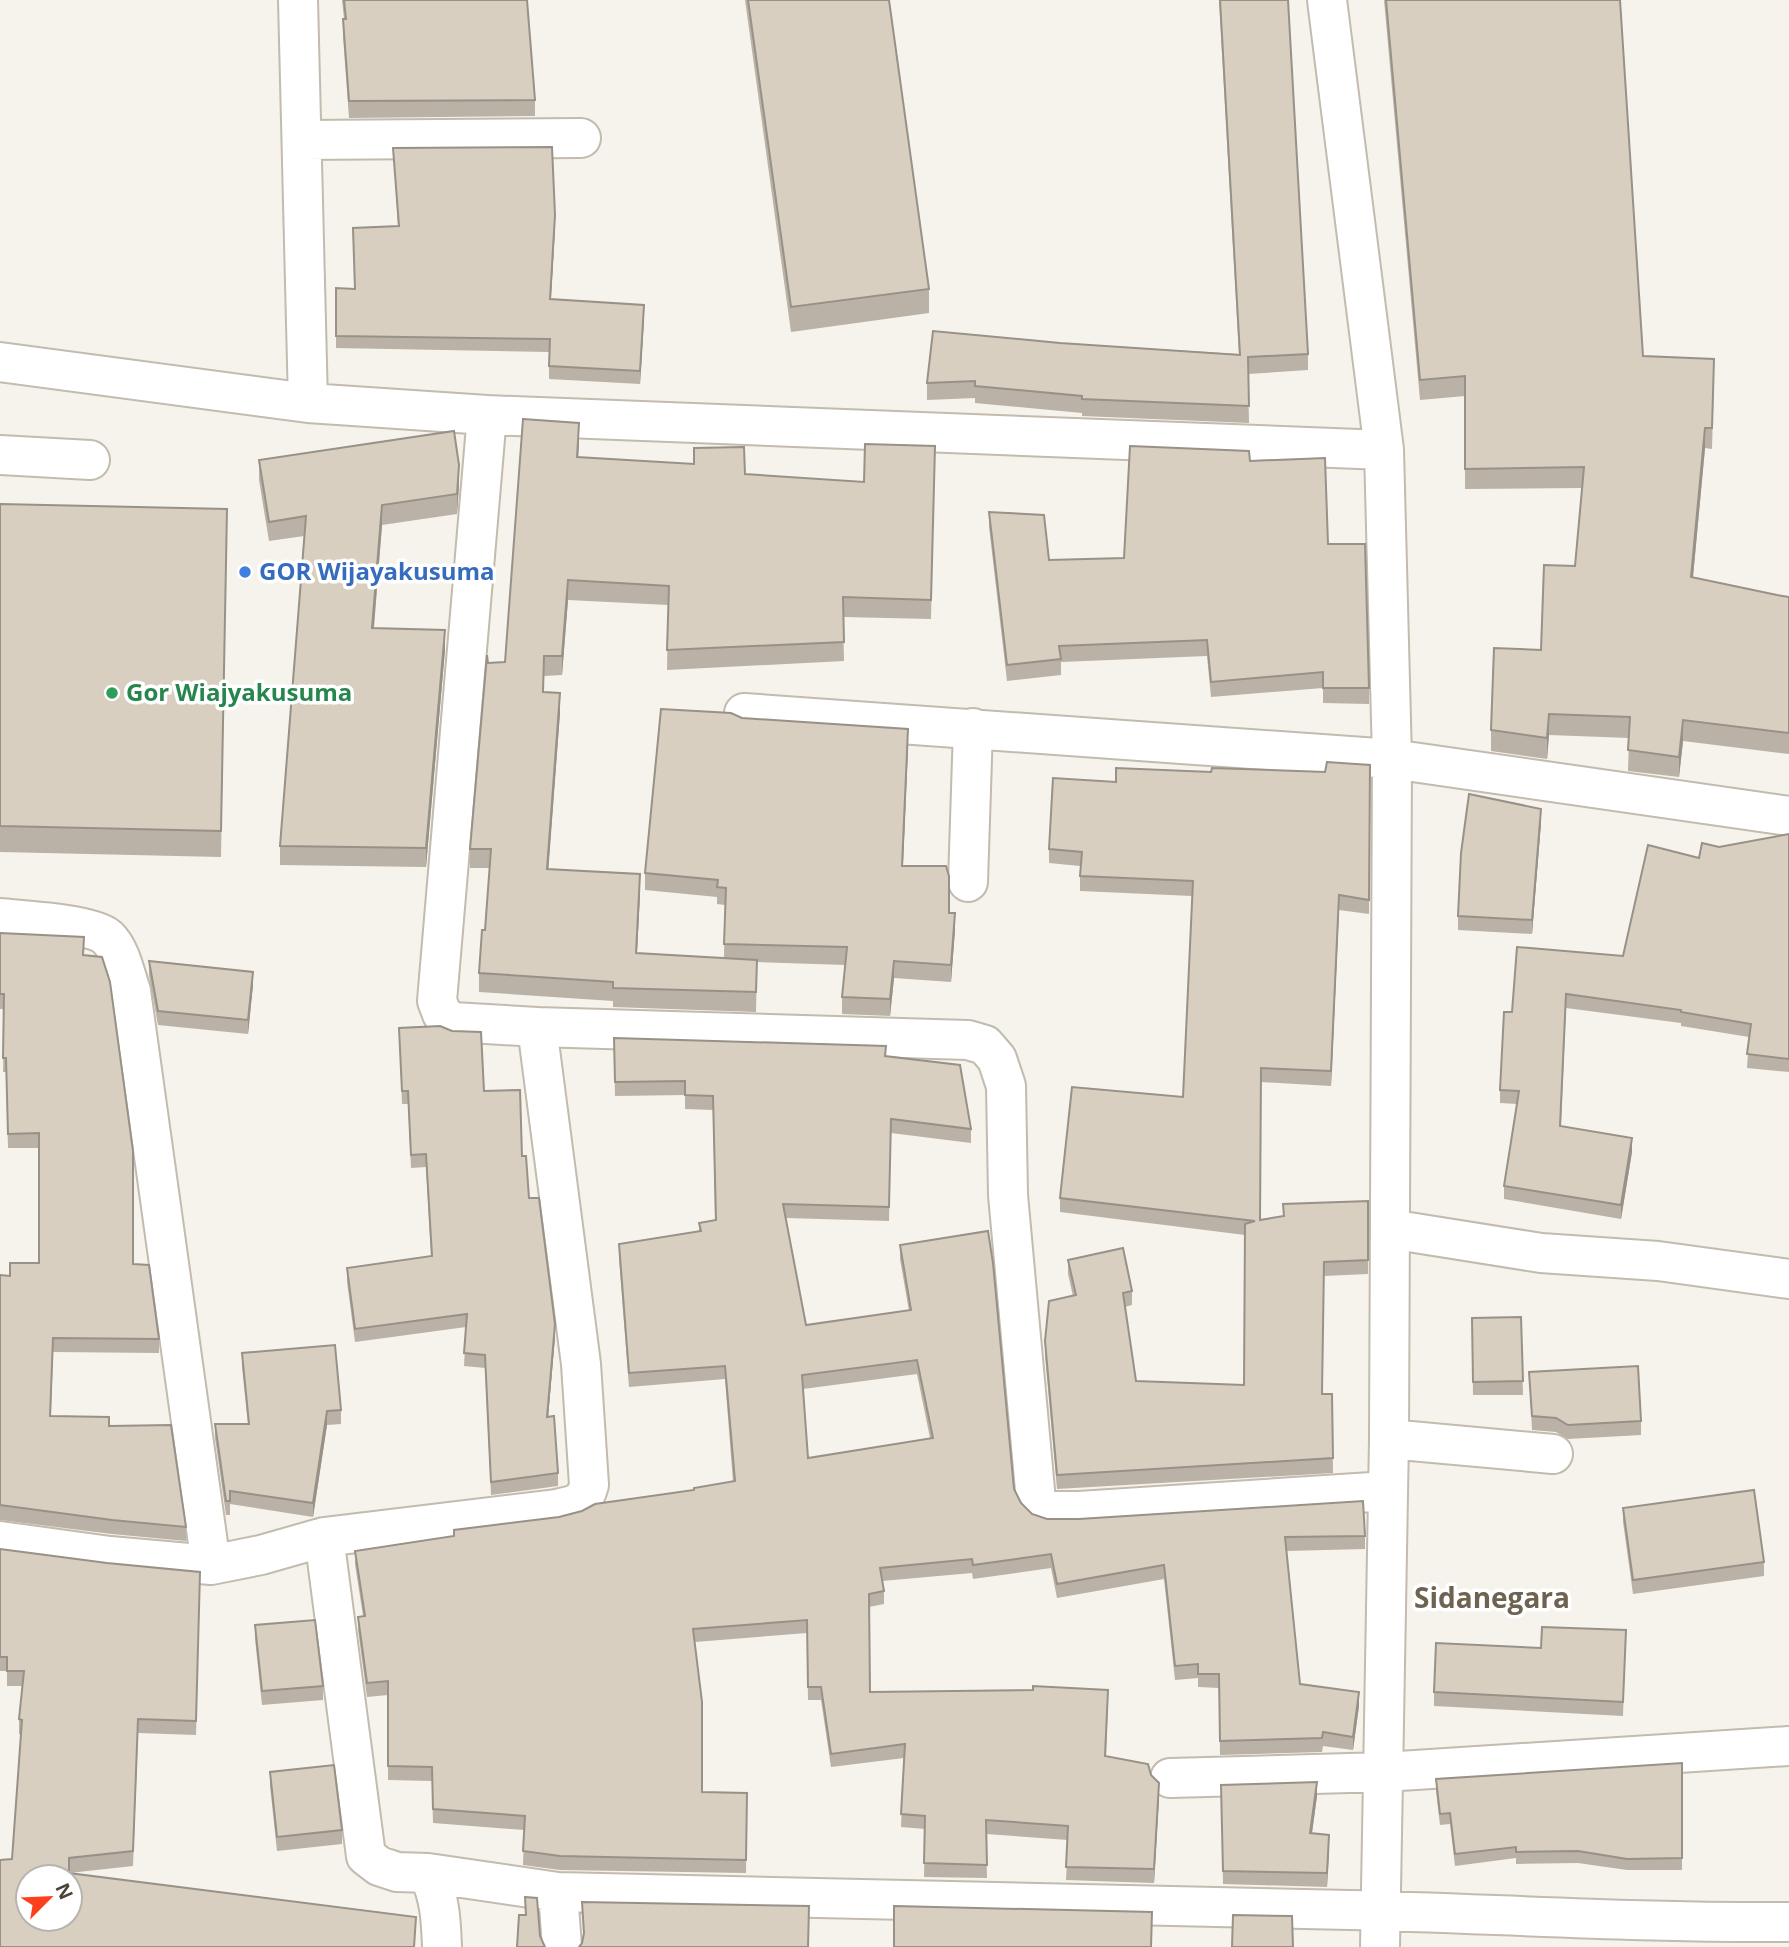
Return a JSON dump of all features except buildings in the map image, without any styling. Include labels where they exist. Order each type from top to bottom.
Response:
[{"type":"street","points":[[298,0],[308,403]]},
{"type":"street","points":[[1327,0],[1384,450],[1392,759],[1389,1439],[1381,1929]]},
{"type":"street","points":[[302,140],[581,138]]},
{"type":"street","points":[[0,362],[308,403],[486,415],[1384,450]]},
{"type":"street","points":[[486,415],[437,1001],[442,1014],[453,1022],[537,1027],[968,1040],[985,1045],[997,1059],[1006,1086],[1008,1195],[1036,1502],[1047,1511],[1079,1511],[1387,1492]]},
{"type":"street","points":[[0,455],[90,460]]},
{"type":"street","points":[[744,713],[1392,759],[1789,816]]},
{"type":"street","points":[[968,882],[973,728]]},
{"type":"street","points":[[0,918],[86,928],[106,936],[118,954],[131,991],[211,1565]]},
{"type":"street","points":[[0,1541],[110,1556],[211,1565],[261,1555],[324,1537],[556,1509],[575,1504],[586,1497],[589,1485],[581,1364],[537,1027]]},
{"type":"street","points":[[1390,1229],[1541,1253],[1658,1261],[1789,1279]]},
{"type":"street","points":[[1389,1439],[1553,1454]]},
{"type":"street","points":[[324,1537],[366,1856],[379,1866],[397,1872],[428,1873],[558,1892],[977,1899],[1381,1929],[1789,1922]]},
{"type":"street","points":[[1170,1778],[1384,1772],[1789,1746]]},
{"type":"street","points":[[428,1873],[436,1889],[440,1909],[442,1947]]},
{"type":"street","points":[[558,1892],[562,1947]]},
{"type":"place","name":"GOR Wijayakusuma","points":[[245,572]]},
{"type":"place","name":"Gor Wiajyakusuma","points":[[112,693]]},
{"type":"district","name":"Sidanegara","points":[[1492,1598]]}]
